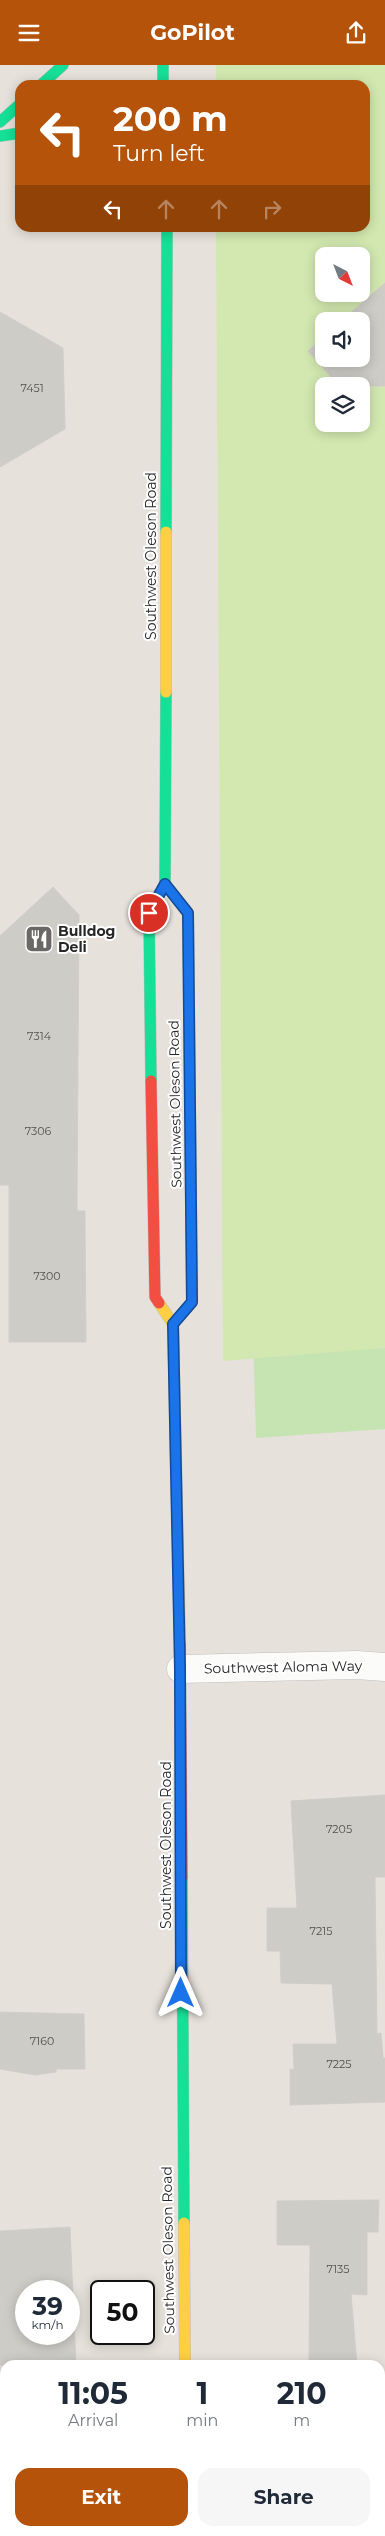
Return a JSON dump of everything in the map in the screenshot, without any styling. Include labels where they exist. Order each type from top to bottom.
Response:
[{"type":"main road","points":[[47,80],[64,65]]},
{"type":"main road","points":[[163,65],[163,80]]},
{"type":"main road","points":[[0,122],[15,108]]},
{"type":"main road","points":[[0,136],[15,134]]},
{"type":"main road","name":"Southwest Oleson Road","points":[[167,233],[165,884],[149,913],[155,1297],[173,1324],[180,1669],[185,2360]]},
{"type":"main road","name":"Southwest Oleson Road","points":[[165,884],[188,913],[192,1302],[173,1324]]},
{"type":"street","name":"Southwest Aloma Way","points":[[180,1669],[357,1665],[385,1667]]},
{"type":"green space","points":[[216,65],[385,65],[385,1348],[223,1361],[216,232],[370,232],[370,80],[216,80]]},
{"type":"green space","points":[[385,1324],[385,1429],[256,1438],[253,1333]]},
{"type":"building","points":[[385,283],[385,386],[370,386],[370,377],[331,377],[322,367],[370,367],[370,312],[351,312],[362,303],[370,303],[370,296]]},
{"type":"building","points":[[0,312],[63,348],[65,429],[0,467]]},
{"type":"building","points":[[315,345],[315,359],[308,351]]},
{"type":"building","points":[[53,887],[79,915],[77,1211],[85,1211],[86,1342],[9,1342],[9,1185],[0,1185],[0,936]]},
{"type":"building","points":[[385,1795],[385,1877],[375,1877],[377,2034],[381,2033],[383,2058],[385,2058],[385,2102],[290,2105],[290,2069],[294,2070],[293,2044],[337,2044],[332,1984],[281,1983],[280,1951],[267,1951],[267,1908],[297,1908],[291,1801]]},
{"type":"building","points":[[0,2012],[84,2014],[85,2069],[56,2069],[56,2072],[35,2075],[0,2069]]},
{"type":"building","points":[[379,2200],[378,2232],[367,2232],[367,2295],[351,2294],[357,2360],[309,2360],[310,2245],[277,2245],[277,2201]]},
{"type":"building","points":[[70,2227],[72,2280],[15,2280],[15,2345],[75,2345],[76,2360],[0,2360],[0,2231]]},
{"type":"traffic: fast","points":[[46,80],[63,65]]},
{"type":"traffic: fast","points":[[163,65],[163,80]]},
{"type":"traffic: fast","points":[[0,122],[15,108]]},
{"type":"traffic: fast","points":[[0,136],[15,134]]},
{"type":"traffic: fast","points":[[166,532],[167,232]]},
{"type":"traffic: fast","points":[[151,1081],[149,913],[165,884],[166,692]]},
{"type":"traffic: fast","points":[[173,1324],[192,1302],[191,1204]]},
{"type":"traffic: fast","points":[[182,1877],[184,2223]]},
{"type":"traffic: slow","points":[[166,532],[166,692]]},
{"type":"traffic: slow","points":[[165,884],[188,913],[191,1204]]},
{"type":"traffic: slow","points":[[159,1303],[173,1324],[180,1643]]},
{"type":"traffic: slow","points":[[184,2223],[185,2360]]},
{"type":"traffic: jam","points":[[151,1081],[155,1297],[159,1303]]},
{"type":"traffic: jam","points":[[180,1643],[182,1877]]},
{"type":"place","name":"Bulldog Deli","points":[[39,939]]},
{"type":"route","points":[[149,913],[165,884],[188,913],[192,1302],[173,1324],[180,1669],[181,1993]]}]
